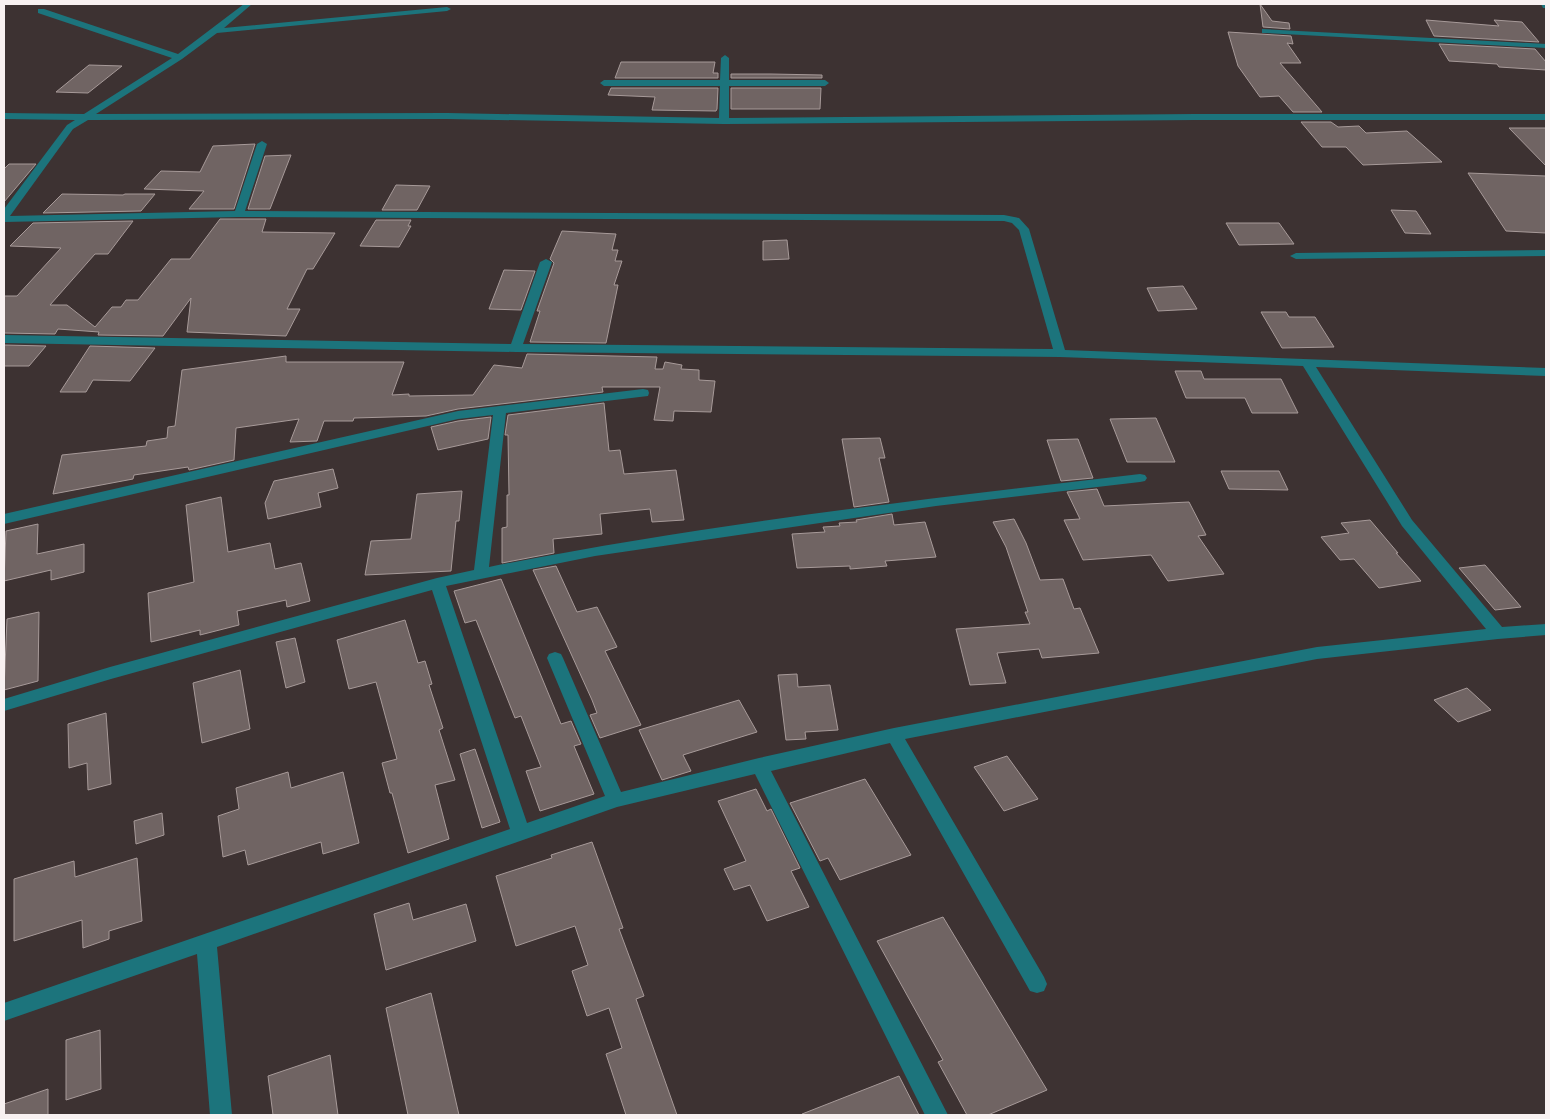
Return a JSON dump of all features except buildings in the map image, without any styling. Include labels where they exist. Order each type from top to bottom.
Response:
[{"type":"street","points":[[4,218],[70,127],[179,57],[248,4]]},
{"type":"street","points":[[215,31],[447,9]]},
{"type":"street","points":[[41,11],[179,57]]},
{"type":"street","points":[[1265,30],[1546,46]]},
{"type":"street","points":[[724,121],[726,58]]},
{"type":"street","points":[[604,83],[825,83]]},
{"type":"street","points":[[4,116],[447,116],[724,121],[1195,117],[1546,118]]},
{"type":"street","points":[[239,214],[262,144]]},
{"type":"street","points":[[4,218],[239,214],[1004,218],[1015,220],[1024,228],[1060,353]]},
{"type":"street","points":[[1296,256],[1546,253]]},
{"type":"street","points":[[516,348],[546,262]]},
{"type":"street","points":[[4,339],[516,348],[1060,353],[1546,372]]},
{"type":"street","points":[[1307,363],[1408,523],[1498,633]]},
{"type":"street","points":[[4,519],[458,415],[643,393]]},
{"type":"street","points":[[482,574],[500,410]]},
{"type":"street","points":[[4,706],[110,673],[437,583],[595,551],[926,503],[1140,478]]},
{"type":"street","points":[[437,583],[521,834]]},
{"type":"street","points":[[4,1012],[616,800],[759,765],[894,735],[1317,653],[1498,633],[1546,630]]},
{"type":"street","points":[[555,658],[616,800]]},
{"type":"street","points":[[894,735],[1036,984]]},
{"type":"street","points":[[759,765],[937,1115]]},
{"type":"street","points":[[206,941],[221,1115]]},
{"type":"path","points":[[604,4],[644,4]]}]
